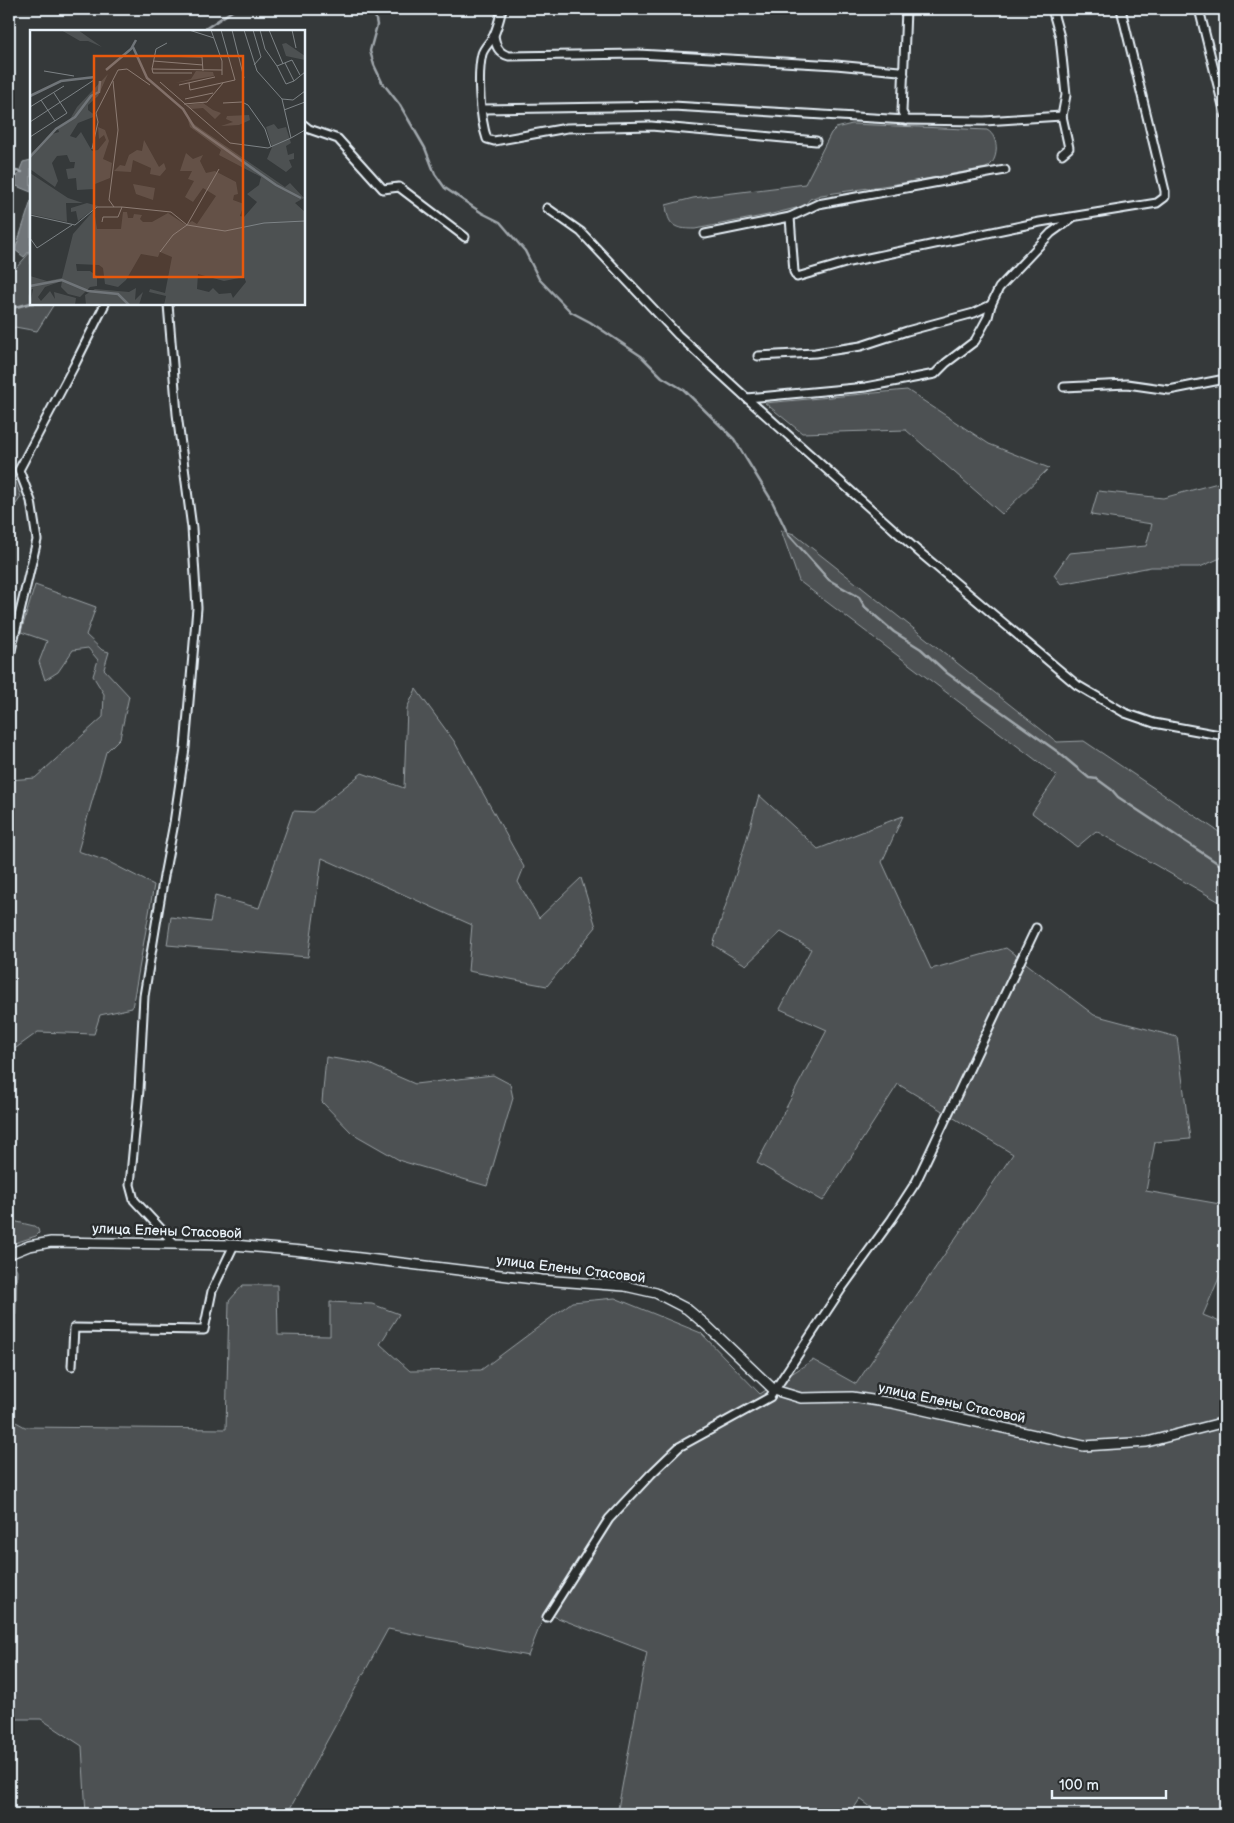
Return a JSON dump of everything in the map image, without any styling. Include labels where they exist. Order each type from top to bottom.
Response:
[{"type":"main road","name":"улица Елены Стасовой","points":[[9,1254],[29,1246],[51,1242],[234,1245],[302,1251],[542,1280],[625,1286],[656,1293],[679,1304],[706,1325],[774,1390],[801,1398],[852,1397],[892,1403],[1084,1446],[1147,1442],[1225,1422]]},
{"type":"street","points":[[502,9],[494,36],[482,53],[479,95],[483,129],[487,139],[494,141],[567,128],[651,126],[816,141]]},
{"type":"street","points":[[906,9],[902,112],[906,120]]},
{"type":"street","points":[[1052,9],[1060,36],[1066,95],[1062,116],[1068,148],[1062,154]]},
{"type":"street","points":[[790,217],[794,272],[797,277],[849,262],[1040,222],[1157,203],[1164,197],[1165,191],[1122,9]]},
{"type":"street","points":[[1198,9],[1225,114]]},
{"type":"street","points":[[494,36],[497,48],[502,54],[509,56],[638,54],[836,65],[899,71],[904,75]]},
{"type":"street","points":[[482,109],[673,106],[906,120],[984,121],[1062,116]]},
{"type":"street","points":[[305,125],[338,139],[383,189],[399,187],[465,237]]},
{"type":"street","points":[[705,234],[790,217],[818,204],[1005,170]]},
{"type":"street","points":[[547,208],[581,232],[678,335],[747,398],[918,551],[1076,685],[1125,713],[1154,723],[1225,736]]},
{"type":"street","points":[[747,398],[866,386],[935,374],[975,341],[1000,288],[1051,233],[1073,217]]},
{"type":"street","points":[[9,659],[37,540],[31,501],[19,470],[104,305]]},
{"type":"street","points":[[168,305],[177,414],[192,528],[197,608],[185,748],[144,996],[139,1090],[130,1185],[134,1200],[174,1243]]},
{"type":"street","points":[[758,356],[815,352],[860,346],[974,313],[991,305]]},
{"type":"street","points":[[1064,386],[1127,384],[1168,390],[1225,379]]},
{"type":"street","points":[[546,1617],[609,1519],[651,1474],[679,1447],[770,1397],[842,1288],[892,1219],[916,1182],[1036,928]]},
{"type":"street","points":[[72,1366],[74,1328],[204,1330],[212,1291],[234,1245]]},
{"type":"shaded area","points":[[852,124],[987,130],[991,133],[996,144],[995,155],[993,161],[986,168],[821,195],[810,199],[804,206],[768,215],[695,229],[677,227],[668,218],[666,205],[693,198],[805,184],[831,133],[836,128]]},
{"type":"shaded area","points":[[30,160],[30,192],[14,185],[23,162]]},
{"type":"shaded area","points":[[30,204],[30,250],[24,257],[15,250]]},
{"type":"shaded area","points":[[30,252],[30,305],[53,305],[37,331],[15,327],[9,335],[9,276]]},
{"type":"shaded area","points":[[907,390],[989,444],[1049,468],[1002,514],[906,430],[802,433],[765,403]]},
{"type":"shaded area","points":[[9,468],[12,470],[21,497],[16,504],[9,506]]},
{"type":"shaded area","points":[[1225,481],[1225,556],[1200,567],[1151,567],[1061,584],[1054,575],[1069,553],[1146,546],[1152,524],[1091,515],[1098,491],[1163,498]]},
{"type":"shaded area","points":[[781,530],[794,534],[1057,742],[1084,741],[1225,836],[1225,905],[1096,831],[1077,847],[1032,813],[1057,776],[799,581]]},
{"type":"shaded area","points":[[35,585],[96,607],[86,635],[102,650],[109,652],[104,669],[129,696],[120,738],[106,752],[78,851],[109,862],[154,885],[132,1008],[100,1015],[94,1034],[38,1032],[9,1053],[9,780],[35,778],[103,717],[104,694],[93,676],[98,660],[88,648],[73,650],[58,672],[45,680],[39,662],[47,641],[21,632]]},
{"type":"shaded area","points":[[416,689],[454,741],[524,867],[518,882],[539,918],[581,878],[596,927],[547,986],[468,971],[472,925],[322,858],[308,957],[167,945],[171,917],[210,922],[215,896],[259,908],[293,811],[313,812],[362,773],[404,788],[407,708]]},
{"type":"shaded area","points":[[759,795],[818,849],[903,816],[882,862],[931,969],[1006,948],[1094,1015],[1177,1037],[1190,1139],[1155,1142],[1146,1191],[1220,1204],[1225,1209],[1225,1264],[1203,1315],[1225,1324],[1225,1814],[880,1814],[860,1799],[850,1814],[617,1814],[647,1652],[545,1613],[528,1656],[388,1629],[287,1814],[86,1814],[82,1746],[41,1719],[9,1719],[9,1266],[14,1264],[17,1270],[13,1413],[16,1422],[25,1427],[226,1429],[229,1301],[243,1285],[277,1285],[278,1335],[330,1336],[330,1302],[372,1304],[399,1314],[380,1344],[410,1371],[481,1370],[572,1302],[615,1298],[701,1333],[760,1394],[813,1360],[856,1384],[1013,1154],[898,1084],[823,1201],[757,1163],[827,1030],[780,1009],[811,949],[781,932],[746,965],[713,945]]},
{"type":"shaded area","points":[[326,1057],[369,1064],[415,1084],[493,1075],[510,1084],[513,1098],[487,1186],[401,1161],[352,1133],[322,1102]]},
{"type":"shaded area","points":[[9,1220],[34,1226],[38,1229],[39,1233],[36,1236],[9,1245]]},
{"type":"waterway","points":[[204,30],[235,9]]},
{"type":"waterway","points":[[374,9],[377,25],[370,51],[374,65],[382,82],[400,105],[425,148],[435,174],[445,188],[482,213],[500,222],[525,251],[539,279],[571,312],[590,322],[641,356],[662,377],[684,390],[734,439],[772,501],[788,534],[829,580],[859,597],[865,607],[894,632],[921,649],[947,673],[1058,752],[1089,778],[1097,779],[1118,797],[1225,868]]},
{"type":"waterway","points":[[9,170],[22,172]]},
{"type":"waterway","points":[[9,309],[30,303]]}]
